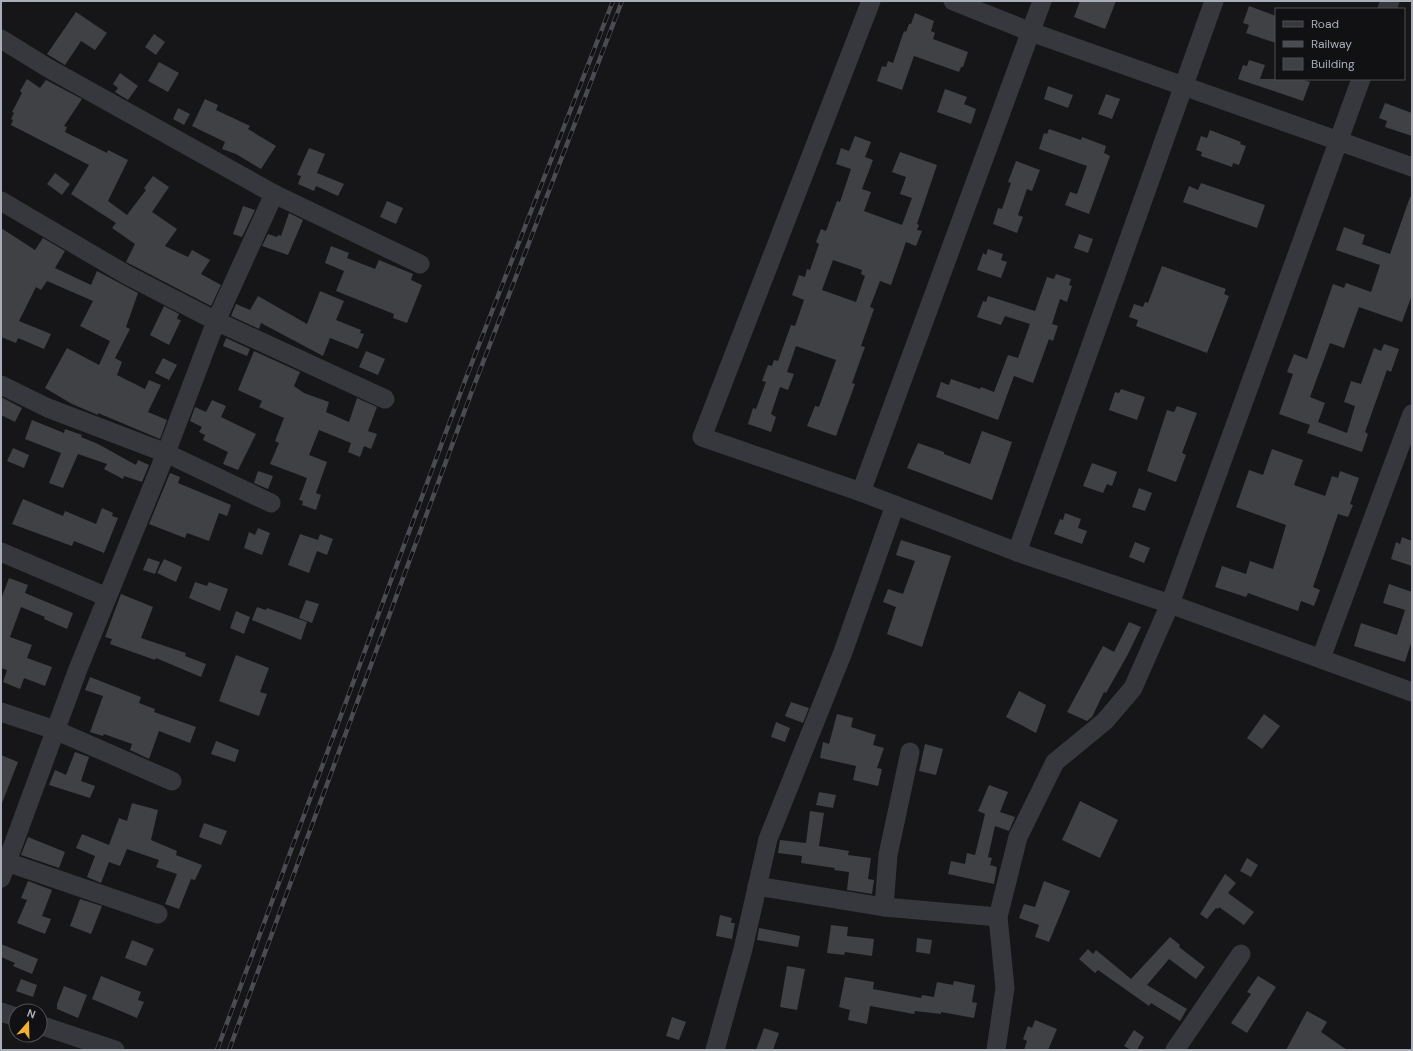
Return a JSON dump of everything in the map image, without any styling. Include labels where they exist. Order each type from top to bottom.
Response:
[{"type":"street","points":[[871,1],[702,437],[861,492],[1017,552],[1170,604],[1412,692]]},
{"type":"street","points":[[953,1],[1031,32],[1183,84],[1412,167]]},
{"type":"street","points":[[861,492],[1042,1]]},
{"type":"street","points":[[1017,552],[1183,84],[1214,1]]},
{"type":"street","points":[[1,39],[48,68],[274,194],[420,264]]},
{"type":"street","points":[[996,1050],[1005,988],[998,917],[1018,837],[1055,762],[1105,721],[1133,688],[1170,604],[1361,80]]},
{"type":"street","points":[[158,914],[3,867],[78,668],[166,453],[216,321],[274,194]]},
{"type":"street","points":[[1,201],[127,275],[216,321],[386,399]]},
{"type":"street","points":[[1,385],[48,408],[166,453],[271,503]]},
{"type":"street","points":[[1321,658],[1412,414]]},
{"type":"street","points":[[715,1050],[743,950],[768,839],[843,652],[896,505]]},
{"type":"street","points":[[1,552],[107,597]]},
{"type":"street","points":[[1,712],[55,730],[172,781]]},
{"type":"street","points":[[884,908],[888,854],[910,752]]},
{"type":"street","points":[[757,886],[884,908],[998,917]]},
{"type":"street","points":[[1175,1050],[1241,954]]},
{"type":"street","points":[[48,1028],[115,1050]]},
{"type":"building","points":[[1080,1],[1116,1],[1105,29],[1074,17]]},
{"type":"building","points":[[1249,6],[1275,16],[1275,43],[1246,33],[1249,25],[1243,23]]},
{"type":"building","points":[[76,12],[107,33],[95,50],[81,41],[65,65],[47,54]]},
{"type":"building","points":[[915,13],[934,21],[931,31],[935,33],[933,39],[968,52],[963,67],[961,67],[959,72],[914,56],[902,90],[877,81],[882,66],[886,67],[888,61],[893,63],[904,31],[906,32],[909,24],[911,24]]},
{"type":"building","points":[[154,34],[165,42],[156,55],[145,47]]},
{"type":"building","points":[[1249,60],[1265,65],[1260,79],[1303,80],[1310,82],[1303,101],[1238,79],[1243,65],[1247,66]]},
{"type":"building","points":[[159,62],[179,73],[168,92],[148,81]]},
{"type":"building","points":[[120,73],[138,86],[128,100],[115,92],[118,88],[113,84]]},
{"type":"building","points":[[27,79],[40,88],[46,80],[82,99],[64,126],[67,127],[65,132],[107,153],[108,150],[128,160],[108,201],[127,215],[146,190],[144,188],[153,176],[169,187],[152,212],[177,229],[165,246],[188,257],[192,250],[210,260],[201,274],[221,285],[211,306],[126,262],[135,244],[112,228],[116,223],[71,194],[89,165],[11,125],[13,120],[11,119],[14,113],[12,112],[22,93],[20,91]]},
{"type":"building","points":[[1048,86],[1073,95],[1068,108],[1044,99]]},
{"type":"building","points":[[945,89],[967,97],[964,104],[976,109],[971,124],[937,112]]},
{"type":"building","points":[[1106,94],[1120,99],[1112,119],[1098,114]]},
{"type":"building","points":[[205,99],[218,105],[216,110],[250,126],[248,129],[276,146],[261,169],[236,154],[222,149],[225,142],[192,126]]},
{"type":"building","points":[[1385,103],[1412,113],[1412,136],[1385,127],[1387,121],[1379,118]]},
{"type":"building","points":[[178,108],[190,114],[184,125],[173,119]]},
{"type":"building","points":[[1049,129],[1081,140],[1082,137],[1106,146],[1104,153],[1110,156],[1089,214],[1065,205],[1070,192],[1077,194],[1087,166],[1039,149],[1044,133],[1047,134]]},
{"type":"building","points":[[1210,130],[1241,142],[1240,144],[1246,146],[1239,165],[1233,163],[1232,167],[1201,156],[1202,152],[1196,150],[1201,136],[1207,138]]},
{"type":"building","points":[[855,136],[871,142],[865,157],[873,160],[862,189],[871,192],[864,211],[902,225],[912,198],[900,194],[906,177],[892,172],[900,152],[937,165],[917,224],[919,225],[917,230],[922,231],[916,246],[906,242],[891,285],[880,281],[870,307],[874,309],[861,346],[865,347],[852,383],[855,384],[836,436],[807,426],[815,406],[819,407],[836,360],[796,346],[787,372],[794,374],[788,390],[780,387],[771,414],[776,417],[771,432],[748,424],[753,408],[756,409],[766,382],[762,381],[768,365],[772,366],[774,360],[778,361],[791,325],[795,326],[804,300],[792,295],[799,275],[805,277],[807,269],[810,270],[819,244],[816,242],[821,229],[826,231],[837,201],[840,202],[851,169],[836,164],[841,148],[849,151]],"holes":[[[833,260],[862,270],[861,274],[865,276],[856,302],[822,290]]]},
{"type":"building","points":[[309,148],[325,154],[317,173],[344,184],[338,196],[316,186],[314,191],[298,184],[301,176],[297,175]]},
{"type":"building","points":[[1016,161],[1040,170],[1032,191],[1027,189],[1018,215],[1023,217],[1017,233],[993,224],[998,208],[1002,209],[1011,183],[1008,182]]},
{"type":"building","points":[[55,173],[70,184],[62,195],[47,184]]},
{"type":"building","points":[[1201,183],[1265,205],[1257,228],[1183,202],[1189,186],[1198,190]]},
{"type":"building","points":[[1410,197],[1412,197],[1412,295],[1402,322],[1359,307],[1344,348],[1330,343],[1310,397],[1325,403],[1318,422],[1347,433],[1355,406],[1344,402],[1351,381],[1361,384],[1374,348],[1381,351],[1384,344],[1399,349],[1391,372],[1387,370],[1365,432],[1368,434],[1362,452],[1307,433],[1310,425],[1279,414],[1293,374],[1287,372],[1294,354],[1307,359],[1333,284],[1344,288],[1346,283],[1371,292],[1380,265],[1336,250],[1344,227],[1365,235],[1362,244],[1390,254]]},
{"type":"building","points":[[387,201],[403,208],[396,224],[380,217]]},
{"type":"building","points":[[243,206],[255,210],[242,237],[233,234]]},
{"type":"building","points":[[289,213],[303,220],[288,255],[262,246],[268,234],[277,237],[278,235],[281,236]]},
{"type":"building","points":[[1,228],[35,250],[43,238],[65,251],[55,268],[91,285],[97,271],[138,293],[126,327],[130,329],[115,358],[122,362],[117,375],[145,389],[149,380],[161,385],[148,412],[167,420],[160,439],[98,413],[98,415],[72,404],[45,388],[67,348],[99,365],[110,341],[80,326],[93,301],[47,281],[41,290],[36,287],[19,321],[51,334],[44,349],[18,338],[16,343],[1,337]]},
{"type":"building","points":[[1079,234],[1093,239],[1088,253],[1074,248]]},
{"type":"building","points":[[331,246],[349,253],[347,258],[375,269],[379,260],[413,274],[411,280],[422,285],[407,323],[393,318],[394,314],[336,291],[344,271],[325,263]]},
{"type":"building","points":[[988,249],[1003,254],[1001,260],[1007,262],[1001,278],[977,270],[983,253],[986,255]]},
{"type":"building","points":[[1162,266],[1226,289],[1224,294],[1229,296],[1207,353],[1136,326],[1138,320],[1129,317],[1134,304],[1143,307],[1145,302],[1148,303]]},
{"type":"building","points":[[1056,274],[1071,279],[1069,285],[1072,286],[1067,302],[1060,299],[1052,324],[1058,326],[1053,341],[1049,339],[1033,383],[1014,376],[998,420],[936,397],[941,382],[949,385],[951,379],[994,392],[1008,355],[1018,358],[1030,324],[1005,316],[1001,325],[977,317],[983,301],[986,302],[988,296],[1035,311],[1047,277],[1054,279]]},
{"type":"building","points":[[320,291],[344,301],[336,320],[361,330],[360,333],[364,334],[358,349],[330,338],[323,356],[261,323],[259,329],[231,316],[236,304],[250,310],[258,296],[307,324]]},
{"type":"building","points":[[164,306],[179,314],[177,319],[181,320],[169,345],[150,335]]},
{"type":"building","points":[[226,338],[250,349],[247,356],[223,346]]},
{"type":"building","points":[[254,351],[300,372],[294,386],[304,393],[329,402],[326,412],[349,422],[357,398],[377,407],[368,431],[377,434],[371,449],[364,446],[360,457],[348,452],[351,443],[319,430],[309,455],[327,462],[316,493],[321,495],[316,510],[302,505],[303,501],[299,500],[307,478],[270,464],[279,443],[275,441],[284,418],[259,407],[262,401],[238,390]]},
{"type":"building","points":[[366,351],[385,359],[378,375],[359,367]]},
{"type":"building","points":[[163,358],[177,365],[169,380],[155,373]]},
{"type":"building","points":[[1121,389],[1145,397],[1137,420],[1109,410],[1115,392],[1119,393]]},
{"type":"building","points":[[1,397],[22,408],[15,422],[1,415]]},
{"type":"building","points":[[212,400],[226,406],[221,417],[256,434],[238,470],[223,464],[228,452],[203,440],[205,435],[199,432],[202,427],[190,421],[195,407],[206,412]]},
{"type":"building","points":[[1177,406],[1197,413],[1182,453],[1186,455],[1176,482],[1147,471],[1167,410],[1174,412]]},
{"type":"building","points":[[32,420],[64,433],[65,429],[82,435],[81,437],[98,444],[136,465],[138,460],[149,465],[142,482],[124,476],[123,479],[104,469],[107,464],[78,454],[63,488],[49,483],[61,453],[25,439]]},
{"type":"building","points":[[982,431],[1012,442],[992,500],[907,468],[918,443],[944,452],[944,454],[970,464]]},
{"type":"building","points":[[13,448],[29,455],[24,468],[7,461]]},
{"type":"building","points":[[1272,449],[1303,460],[1294,485],[1325,496],[1332,476],[1338,478],[1340,471],[1359,478],[1350,504],[1353,505],[1348,517],[1338,514],[1313,587],[1320,590],[1314,606],[1301,601],[1298,611],[1248,593],[1246,597],[1215,587],[1222,566],[1246,574],[1250,561],[1273,569],[1286,525],[1236,507],[1249,470],[1263,475]]},
{"type":"building","points":[[1092,463],[1117,472],[1112,486],[1107,484],[1103,493],[1083,486]]},
{"type":"building","points":[[258,471],[273,476],[268,489],[254,483]]},
{"type":"building","points":[[170,473],[180,477],[178,483],[231,505],[227,516],[219,513],[209,541],[187,533],[185,538],[149,524]]},
{"type":"building","points":[[1139,488],[1152,493],[1145,511],[1132,507]]},
{"type":"building","points":[[23,499],[63,516],[65,511],[96,524],[102,508],[113,513],[112,516],[118,518],[104,553],[74,541],[72,546],[12,524]]},
{"type":"building","points":[[1065,513],[1081,519],[1078,528],[1087,531],[1082,544],[1054,534],[1060,519],[1063,520]]},
{"type":"building","points":[[258,528],[270,533],[262,555],[244,548],[249,532],[255,535]]},
{"type":"building","points":[[300,534],[318,540],[320,534],[333,539],[327,555],[317,551],[309,573],[288,565]]},
{"type":"building","points":[[1402,537],[1412,541],[1412,566],[1391,559],[1396,542],[1400,544]]},
{"type":"building","points":[[901,540],[951,556],[922,647],[887,634],[896,607],[883,602],[888,589],[903,594],[915,561],[896,555]]},
{"type":"building","points":[[1135,542],[1150,548],[1144,563],[1129,557]]},
{"type":"building","points":[[148,558],[160,562],[155,574],[143,570]]},
{"type":"building","points":[[164,559],[182,567],[176,582],[157,573]]},
{"type":"building","points":[[9,578],[28,585],[25,593],[73,613],[67,629],[44,619],[45,617],[21,607],[10,637],[32,645],[27,658],[52,667],[45,686],[24,678],[20,689],[3,682],[7,670],[1,668],[1,599]]},
{"type":"building","points":[[195,582],[207,586],[209,582],[228,589],[220,611],[189,598]]},
{"type":"building","points":[[1389,584],[1412,592],[1412,640],[1405,662],[1354,646],[1361,623],[1397,635],[1405,610],[1383,603]]},
{"type":"building","points":[[121,594],[153,607],[141,638],[186,653],[185,656],[206,664],[201,677],[156,658],[155,660],[110,644],[112,639],[105,637]]},
{"type":"building","points":[[306,600],[319,604],[312,623],[299,618]]},
{"type":"building","points":[[257,607],[266,610],[267,608],[307,622],[301,640],[252,620]]},
{"type":"building","points":[[236,611],[250,617],[244,634],[230,628]]},
{"type":"building","points":[[1129,622],[1141,627],[1128,654],[1106,693],[1104,692],[1092,717],[1087,721],[1067,712],[1103,646],[1114,652]]},
{"type":"building","points":[[236,655],[269,668],[260,692],[267,694],[259,716],[219,701]]},
{"type":"building","points":[[90,677],[141,697],[139,703],[155,709],[154,712],[196,727],[190,743],[159,731],[149,759],[130,750],[132,744],[104,734],[103,736],[90,732],[103,696],[85,690]]},
{"type":"building","points":[[1019,691],[1046,705],[1036,733],[1006,717]]},
{"type":"building","points":[[791,702],[809,708],[803,723],[785,716]]},
{"type":"building","points":[[837,714],[853,718],[851,727],[876,735],[873,745],[884,748],[877,768],[882,769],[878,786],[853,780],[856,766],[820,758],[823,742],[829,744]]},
{"type":"building","points":[[1264,714],[1280,726],[1262,749],[1247,738]]},
{"type":"building","points":[[776,722],[790,728],[785,742],[771,737]]},
{"type":"building","points":[[216,741],[239,750],[235,762],[211,754]]},
{"type":"building","points":[[925,744],[943,749],[936,775],[919,771]]},
{"type":"building","points":[[75,752],[89,757],[81,781],[95,786],[90,798],[49,785],[55,770],[66,775]]},
{"type":"building","points":[[1,755],[18,762],[2,803],[1,803]]},
{"type":"building","points":[[989,785],[1008,792],[1000,812],[1015,817],[1009,831],[995,826],[988,857],[992,858],[990,865],[997,867],[994,884],[948,874],[951,861],[965,864],[967,853],[975,855],[985,814],[978,811]]},
{"type":"building","points":[[819,792],[836,795],[833,808],[816,805]]},
{"type":"building","points":[[1080,801],[1118,820],[1100,858],[1062,840]]},
{"type":"building","points":[[132,803],[158,810],[151,840],[177,851],[176,855],[202,865],[195,880],[191,879],[179,909],[165,904],[177,874],[156,867],[159,860],[127,849],[120,866],[109,862],[101,883],[87,877],[95,856],[76,848],[82,834],[109,845],[119,818],[127,821]]},
{"type":"building","points":[[810,811],[824,813],[819,846],[849,851],[848,855],[871,858],[868,879],[874,880],[872,894],[847,890],[849,872],[834,870],[835,868],[801,863],[802,856],[778,853],[780,840],[806,843]]},
{"type":"building","points":[[204,823],[227,831],[221,845],[199,837]]},
{"type":"building","points":[[28,837],[65,852],[59,868],[21,855]]},
{"type":"building","points":[[1247,858],[1258,865],[1251,877],[1240,871]]},
{"type":"building","points":[[1225,874],[1236,883],[1228,893],[1254,912],[1244,925],[1219,907],[1218,909],[1216,908],[1207,919],[1200,914]]},
{"type":"building","points":[[28,881],[52,890],[42,916],[51,919],[45,934],[17,923],[27,900],[21,898]]},
{"type":"building","points":[[1044,881],[1070,891],[1049,942],[1035,937],[1039,925],[1019,918],[1024,904],[1035,907]]},
{"type":"building","points":[[80,899],[102,906],[91,934],[70,926]]},
{"type":"building","points":[[720,915],[732,918],[731,923],[735,923],[732,939],[716,936]]},
{"type":"building","points":[[831,925],[848,927],[847,936],[874,939],[872,956],[845,952],[844,955],[827,953]]},
{"type":"building","points":[[759,928],[800,936],[798,947],[757,940]]},
{"type":"building","points":[[1170,937],[1180,945],[1179,947],[1205,967],[1196,979],[1169,959],[1147,985],[1187,1009],[1180,1021],[1151,1003],[1149,1006],[1098,970],[1095,973],[1079,959],[1088,949],[1093,954],[1096,950],[1131,979]]},
{"type":"building","points":[[917,938],[932,940],[930,954],[916,952]]},
{"type":"building","points":[[132,940],[154,949],[146,966],[125,958]]},
{"type":"building","points":[[1,944],[38,959],[32,974],[13,966],[15,963],[1,957]]},
{"type":"building","points":[[787,966],[805,969],[797,1010],[780,1007]]},
{"type":"building","points":[[101,976],[141,992],[138,1000],[144,1002],[137,1018],[92,999]]},
{"type":"building","points":[[1258,976],[1276,987],[1247,1033],[1231,1023],[1251,994],[1247,992]]},
{"type":"building","points":[[845,977],[874,982],[873,989],[921,998],[922,995],[934,997],[937,982],[953,985],[954,981],[975,985],[972,1002],[977,1003],[974,1018],[941,1012],[941,1014],[915,1011],[914,1014],[870,1006],[867,1024],[848,1020],[850,1010],[839,1007]]},
{"type":"building","points":[[21,979],[37,985],[33,997],[16,991]]},
{"type":"building","points":[[64,986],[87,995],[78,1018],[57,1009],[57,1004]]},
{"type":"building","points":[[1307,1011],[1327,1022],[1321,1032],[1347,1050],[1286,1050]]},
{"type":"building","points":[[672,1017],[686,1022],[679,1040],[666,1036]]},
{"type":"building","points":[[1035,1020],[1057,1029],[1048,1050],[1024,1050],[1027,1041],[1023,1039],[1028,1026],[1032,1028]]},
{"type":"building","points":[[764,1028],[779,1033],[773,1050],[756,1050]]},
{"type":"building","points":[[1134,1030],[1144,1037],[1137,1050],[1131,1050],[1124,1046]]},
{"type":"railway","points":[[217,1050],[466,378],[613,1]]},
{"type":"railway","points":[[229,1050],[472,391],[622,1]]}]
